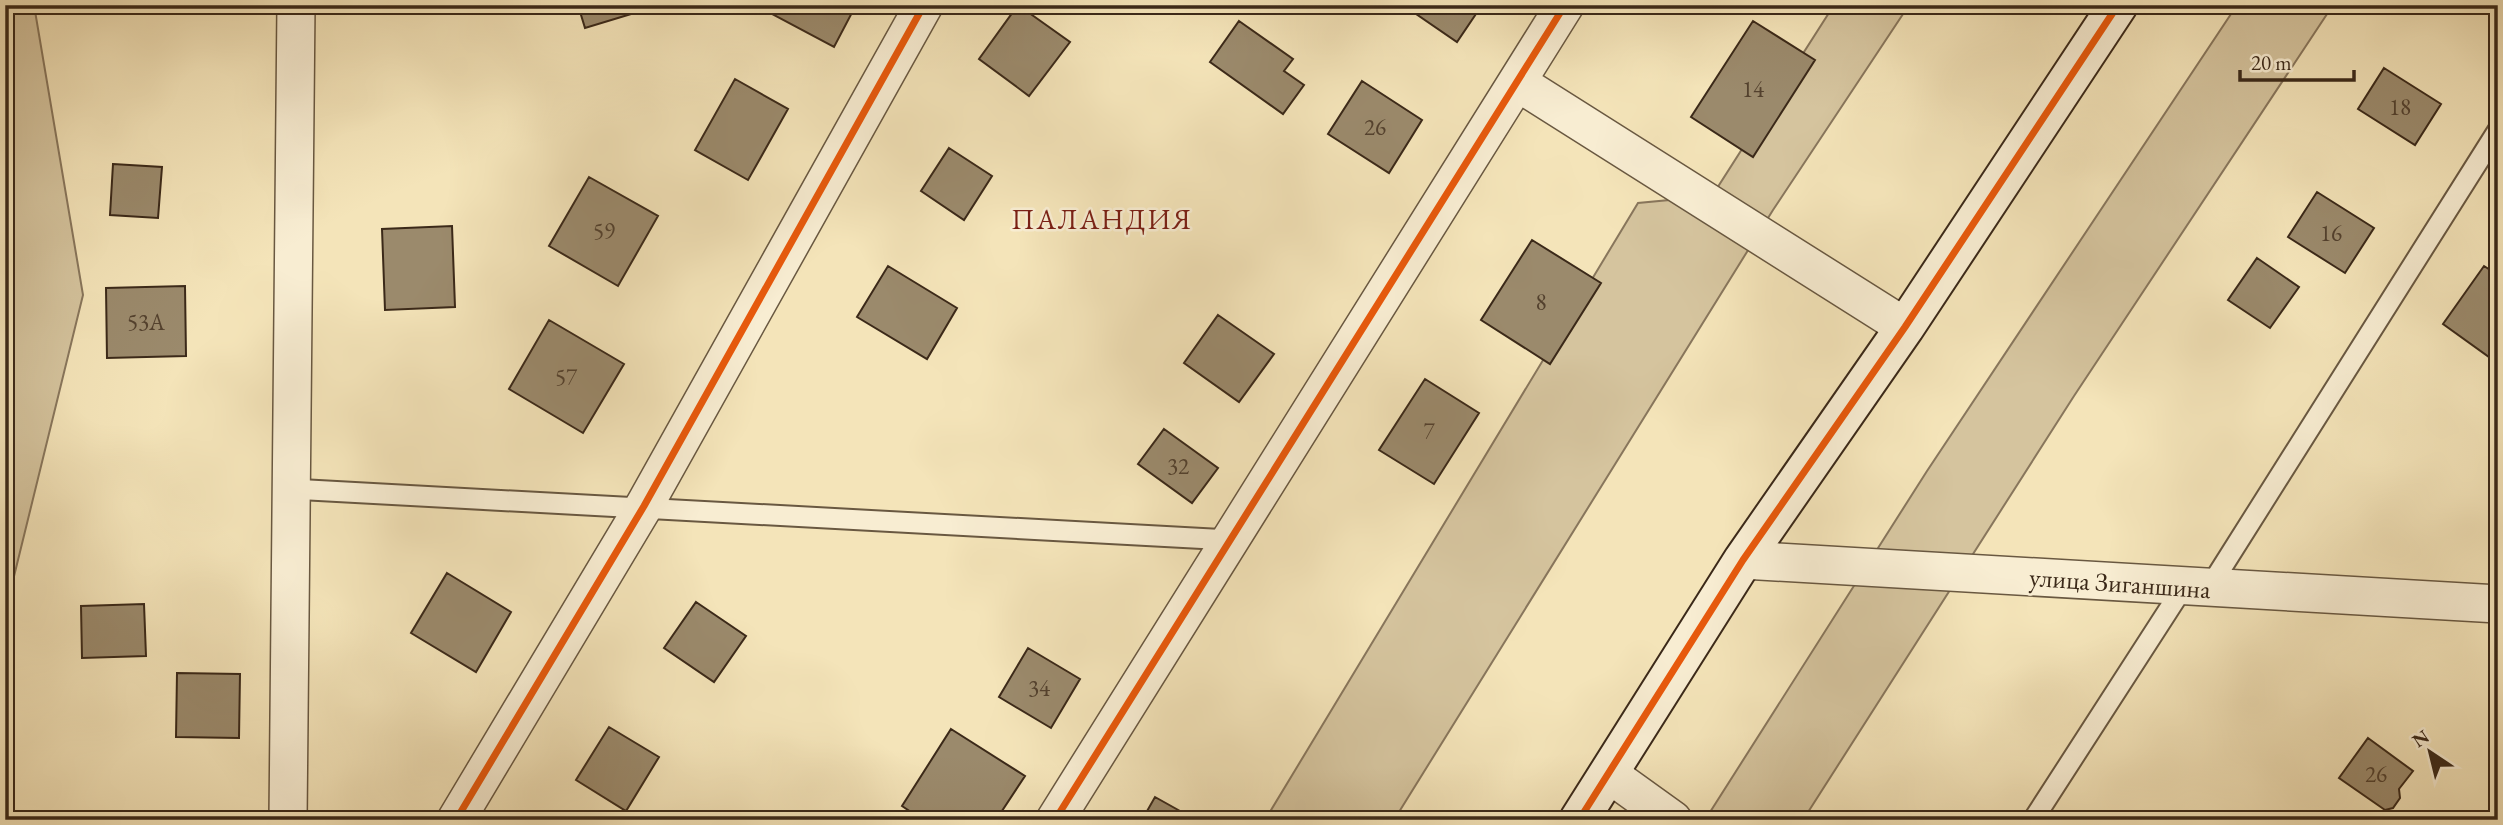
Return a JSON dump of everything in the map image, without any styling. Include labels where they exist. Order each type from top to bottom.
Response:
[{"type":"street","points":[[288,820],[296,5]]},
{"type":"street","points":[[456,820],[644,506],[924,5]]},
{"type":"street","points":[[1055,820],[1565,5]]},
{"type":"street","points":[[1579,820],[1743,560],[1905,327],[2118,5]]},
{"type":"street","points":[[1517,82],[1905,327]]},
{"type":"street","name":"улица Зиганшина","points":[[1743,560],[2498,604]]},
{"type":"street","points":[[1609,774],[1673,820]]},
{"type":"lane","points":[[2033,820],[2197,587],[2498,130]]},
{"type":"lane","points":[[291,488],[1230,540]]},
{"type":"shaded area","points":[[5,5],[34,5],[83,295],[5,613]]},
{"type":"shaded area","points":[[1834,5],[1909,5],[1773,210],[1394,820],[1265,820],[1638,203],[1712,196]]},
{"type":"shaded area","points":[[2237,5],[2333,5],[2074,396],[1803,820],[1705,820],[1927,471]]},
{"type":"building","points":[[578,5],[640,5],[641,11],[585,28]]},
{"type":"building","points":[[856,5],[834,47],[759,7]]},
{"type":"building","points":[[1018,5],[1070,42],[1029,96],[979,59]]},
{"type":"building","points":[[1403,5],[1482,5],[1457,42]]},
{"type":"building","points":[[1239,21],[1293,59],[1284,71],[1304,85],[1283,114],[1210,62]]},
{"type":"building","points":[[1753,21],[1815,60],[1753,157],[1691,117]]},
{"type":"building","points":[[2384,68],[2441,104],[2415,145],[2358,109]]},
{"type":"building","points":[[735,79],[788,109],[748,180],[695,150]]},
{"type":"building","points":[[1362,81],[1422,120],[1389,173],[1328,134]]},
{"type":"building","points":[[949,148],[992,176],[964,220],[921,191]]},
{"type":"building","points":[[113,164],[162,167],[158,218],[110,215]]},
{"type":"building","points":[[589,177],[658,216],[618,286],[549,246]]},
{"type":"building","points":[[2317,192],[2374,228],[2345,273],[2288,237]]},
{"type":"building","points":[[452,226],[455,307],[385,310],[382,229]]},
{"type":"building","points":[[1532,240],[1601,283],[1550,364],[1481,320]]},
{"type":"building","points":[[2257,258],[2299,287],[2270,328],[2228,300]]},
{"type":"building","points":[[888,266],[957,308],[927,359],[857,317]]},
{"type":"building","points":[[2484,266],[2498,275],[2498,345],[2489,357],[2443,324]]},
{"type":"building","points":[[185,286],[186,356],[107,358],[106,288]]},
{"type":"building","points":[[1218,315],[1274,354],[1239,402],[1184,363]]},
{"type":"building","points":[[549,320],[624,364],[583,433],[509,389]]},
{"type":"building","points":[[1425,379],[1479,413],[1434,484],[1379,450]]},
{"type":"building","points":[[1164,429],[1218,468],[1192,503],[1138,464]]},
{"type":"building","points":[[447,573],[511,612],[476,672],[411,633]]},
{"type":"building","points":[[696,602],[746,636],[714,682],[664,648]]},
{"type":"building","points":[[144,604],[146,656],[82,658],[81,606]]},
{"type":"building","points":[[1028,648],[1080,679],[1051,728],[999,697]]},
{"type":"building","points":[[177,673],[240,674],[239,738],[176,737]]},
{"type":"building","points":[[609,727],[659,757],[626,811],[576,780]]},
{"type":"building","points":[[951,729],[1025,776],[996,820],[923,820],[902,806]]},
{"type":"building","points":[[2368,738],[2413,771],[2399,789],[2400,798],[2393,808],[2385,810],[2339,778]]},
{"type":"building","points":[[1155,797],[1196,820],[1142,820]]},
{"type":"cycle path","points":[[456,820],[644,506],[924,5]]},
{"type":"cycle path","points":[[1055,820],[1565,5]]},
{"type":"cycle path","points":[[1579,820],[1743,560],[1905,327],[2118,5]]},
{"type":"district","name":"ПАЛАНДИЯ","points":[[1102,219]]}]
